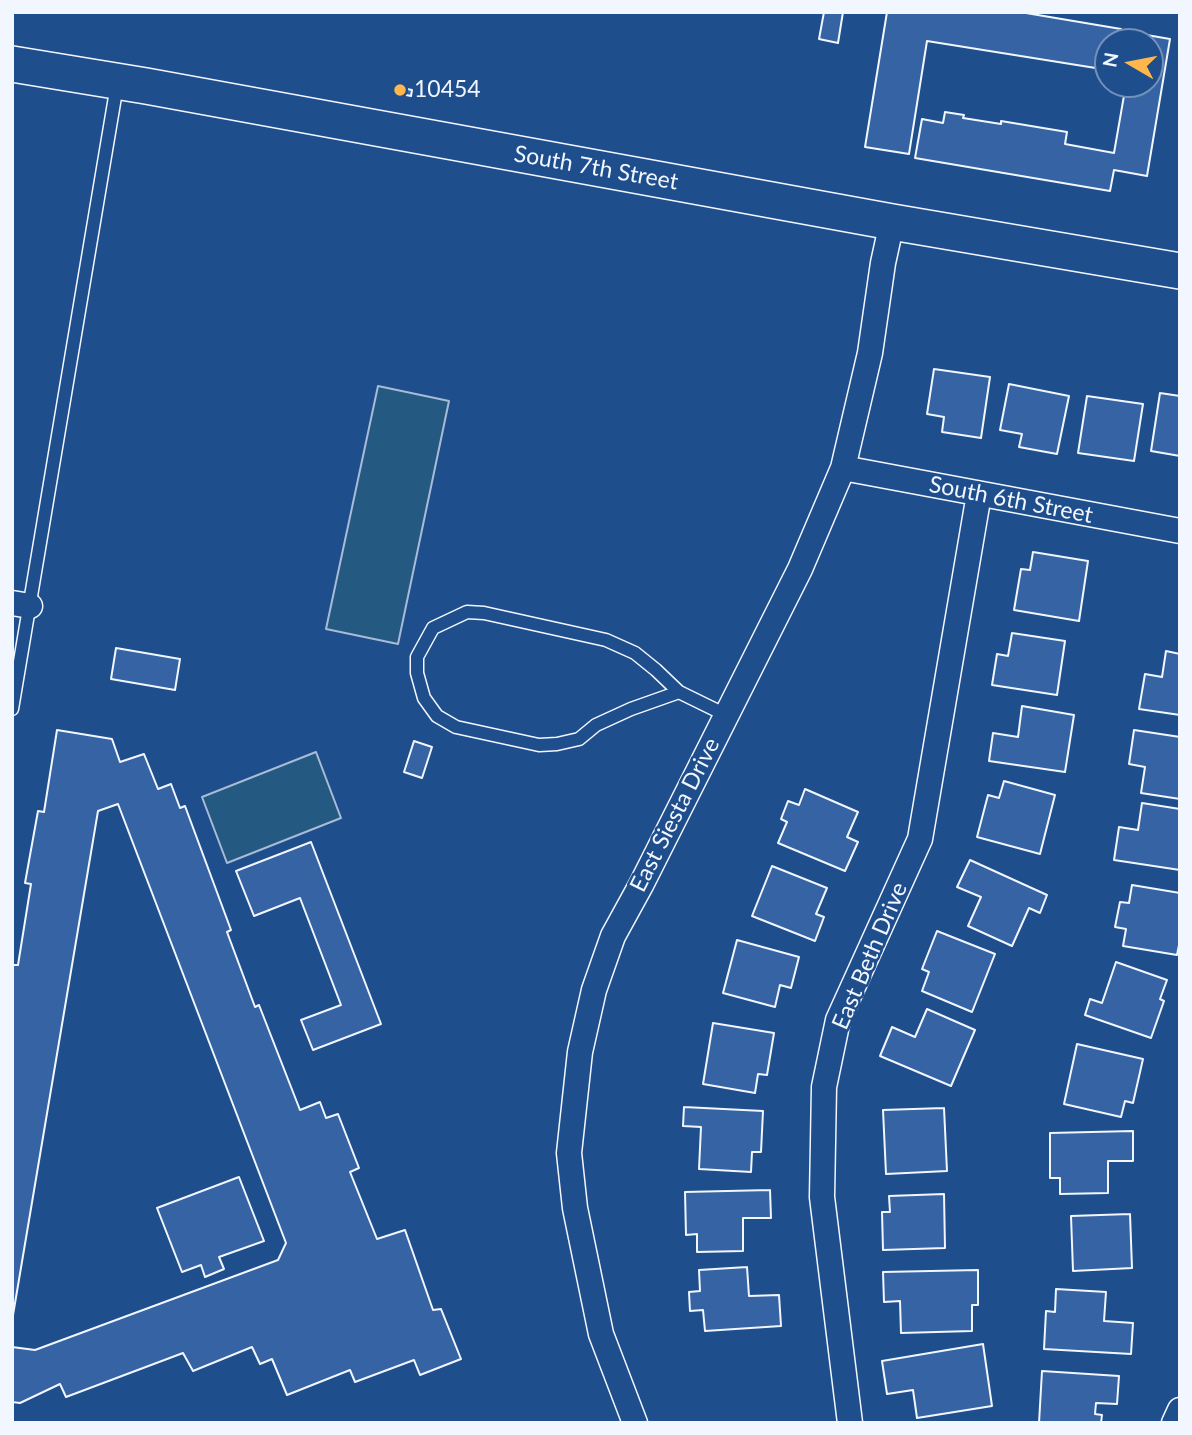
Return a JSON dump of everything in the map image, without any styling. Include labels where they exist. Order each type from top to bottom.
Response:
[{"type":"main road","name":"South 7th Street","points":[[12,64],[1180,271]]},
{"type":"street","name":"East Siesta Drive","points":[[635,1423],[601,1334],[575,1208],[569,1153],[580,1052],[594,990],[613,936],[641,886],[800,569],[843,468],[870,353],[892,222]]},
{"type":"street","name":"South 6th Street","points":[[843,468],[1180,531]]},
{"type":"street","name":"East Beth Drive","points":[[850,1423],[822,1196],[824,1087],[838,1020],[920,839],[979,494]]},
{"type":"street","points":[[1174,1423],[1180,1410]]},
{"type":"lane","points":[[12,709],[21,605],[118,81]]},
{"type":"lane","points":[[679,692],[596,725],[579,739],[557,744],[539,744],[456,727],[438,716],[424,698],[417,673],[417,657],[433,628],[467,611],[484,613],[606,640],[635,653],[679,692],[726,715]]},
{"type":"shaded area","points":[[378,386],[449,401],[398,644],[326,629]]},
{"type":"shaded area","points":[[316,752],[341,818],[227,863],[202,797]]},
{"type":"building","points":[[824,12],[843,12],[838,43],[819,39]]},
{"type":"building","points":[[887,12],[1020,12],[1115,28],[1094,28],[1094,68],[927,41],[909,154],[865,147]]},
{"type":"building","points":[[1164,38],[1170,39],[1164,75]]},
{"type":"building","points":[[397,87],[412,90],[411,96],[396,93]]},
{"type":"building","points":[[1124,98],[1160,98],[1147,176],[1114,170],[1110,191],[915,158],[922,119],[943,123],[945,112],[964,115],[963,118],[1067,132],[1065,144],[1114,153]]},
{"type":"building","points":[[934,369],[990,377],[981,438],[942,432],[944,417],[927,414]]},
{"type":"building","points":[[1009,384],[1069,396],[1057,454],[1019,447],[1022,434],[1000,430]]},
{"type":"building","points":[[1160,393],[1180,396],[1180,456],[1151,451]]},
{"type":"building","points":[[1087,396],[1143,404],[1134,461],[1078,453]]},
{"type":"building","points":[[1033,552],[1088,561],[1079,621],[1014,610],[1021,569],[1030,570]]},
{"type":"building","points":[[1012,633],[1065,641],[1057,695],[992,685],[997,654],[1008,656]]},
{"type":"building","points":[[116,648],[180,659],[175,690],[111,679]]},
{"type":"building","points":[[1166,651],[1180,654],[1180,715],[1139,709],[1145,674],[1162,677]]},
{"type":"building","points":[[1022,706],[1074,715],[1065,772],[989,761],[993,733],[1018,737]]},
{"type":"building","points":[[57,730],[112,739],[120,762],[144,754],[158,789],[171,784],[180,808],[185,806],[231,930],[227,932],[255,1007],[259,1005],[300,1110],[320,1102],[326,1118],[338,1114],[359,1168],[350,1172],[377,1239],[405,1230],[433,1310],[441,1309],[461,1359],[420,1375],[414,1360],[355,1382],[350,1370],[287,1395],[272,1359],[260,1364],[252,1347],[193,1371],[183,1353],[66,1397],[60,1384],[20,1403],[12,1402],[12,1347],[35,1350],[278,1260],[286,1243],[118,804],[98,811],[12,1321],[12,971],[13,965],[18,965],[31,884],[25,883],[38,811],[44,812]]},
{"type":"building","points":[[1134,730],[1180,737],[1180,799],[1141,793],[1145,767],[1129,764]]},
{"type":"building","points":[[414,741],[432,747],[422,778],[404,772]]},
{"type":"building","points":[[1004,781],[1055,795],[1040,854],[977,837],[988,795],[999,798]]},
{"type":"building","points":[[805,789],[858,812],[847,837],[858,842],[845,871],[778,843],[787,822],[781,819],[788,801],[799,805]]},
{"type":"building","points":[[1142,803],[1180,809],[1180,870],[1114,860],[1119,827],[1138,830]]},
{"type":"building","points":[[311,842],[381,1024],[313,1050],[301,1020],[341,1005],[300,898],[254,916],[236,871]]},
{"type":"building","points":[[970,860],[1047,895],[1040,913],[1029,908],[1012,946],[968,926],[981,897],[957,887]]},
{"type":"building","points":[[772,866],[827,888],[816,914],[824,917],[815,941],[752,916]]},
{"type":"building","points":[[1132,885],[1180,893],[1180,940],[1177,955],[1123,946],[1126,929],[1115,927],[1120,902],[1129,903]]},
{"type":"building","points":[[937,931],[995,954],[972,1012],[922,991],[929,972],[922,969]]},
{"type":"building","points":[[737,940],[799,957],[791,988],[780,985],[775,1007],[723,993]]},
{"type":"building","points":[[1116,962],[1167,980],[1160,999],[1164,1001],[1151,1038],[1085,1015],[1090,999],[1102,1003]]},
{"type":"building","points":[[927,1009],[975,1030],[951,1086],[880,1056],[892,1027],[915,1037]]},
{"type":"building","points":[[713,1023],[774,1033],[767,1075],[758,1074],[755,1093],[703,1084]]},
{"type":"building","points":[[1077,1044],[1143,1059],[1133,1103],[1125,1101],[1121,1117],[1064,1104]]},
{"type":"building","points":[[684,1107],[763,1111],[761,1152],[752,1152],[751,1172],[699,1169],[701,1127],[683,1126]]},
{"type":"building","points":[[944,1108],[947,1171],[886,1174],[883,1110]]},
{"type":"building","points":[[1133,1131],[1133,1161],[1108,1161],[1108,1193],[1060,1194],[1060,1178],[1050,1178],[1050,1133]]},
{"type":"building","points":[[239,1177],[264,1241],[219,1257],[224,1269],[205,1277],[201,1265],[182,1272],[157,1208]]},
{"type":"building","points":[[770,1190],[771,1218],[743,1218],[743,1251],[697,1252],[697,1234],[686,1235],[685,1192]]},
{"type":"building","points":[[944,1194],[945,1248],[883,1250],[882,1212],[890,1212],[889,1196]]},
{"type":"building","points":[[1130,1214],[1132,1268],[1073,1271],[1071,1216]]},
{"type":"building","points":[[747,1267],[749,1296],[779,1295],[781,1326],[705,1331],[703,1310],[690,1311],[689,1292],[700,1291],[699,1270]]},
{"type":"building","points":[[978,1270],[978,1305],[972,1305],[972,1331],[901,1333],[900,1301],[884,1302],[883,1272]]},
{"type":"building","points":[[1056,1289],[1106,1292],[1104,1321],[1133,1323],[1131,1354],[1044,1349],[1046,1311],[1055,1312]]},
{"type":"building","points":[[983,1344],[992,1406],[917,1418],[913,1390],[887,1394],[882,1361]]},
{"type":"building","points":[[1042,1371],[1119,1376],[1117,1404],[1096,1403],[1095,1414],[1102,1415],[1101,1423],[1039,1423]]},
{"type":"place","name":"10454","points":[[400,90]]}]
